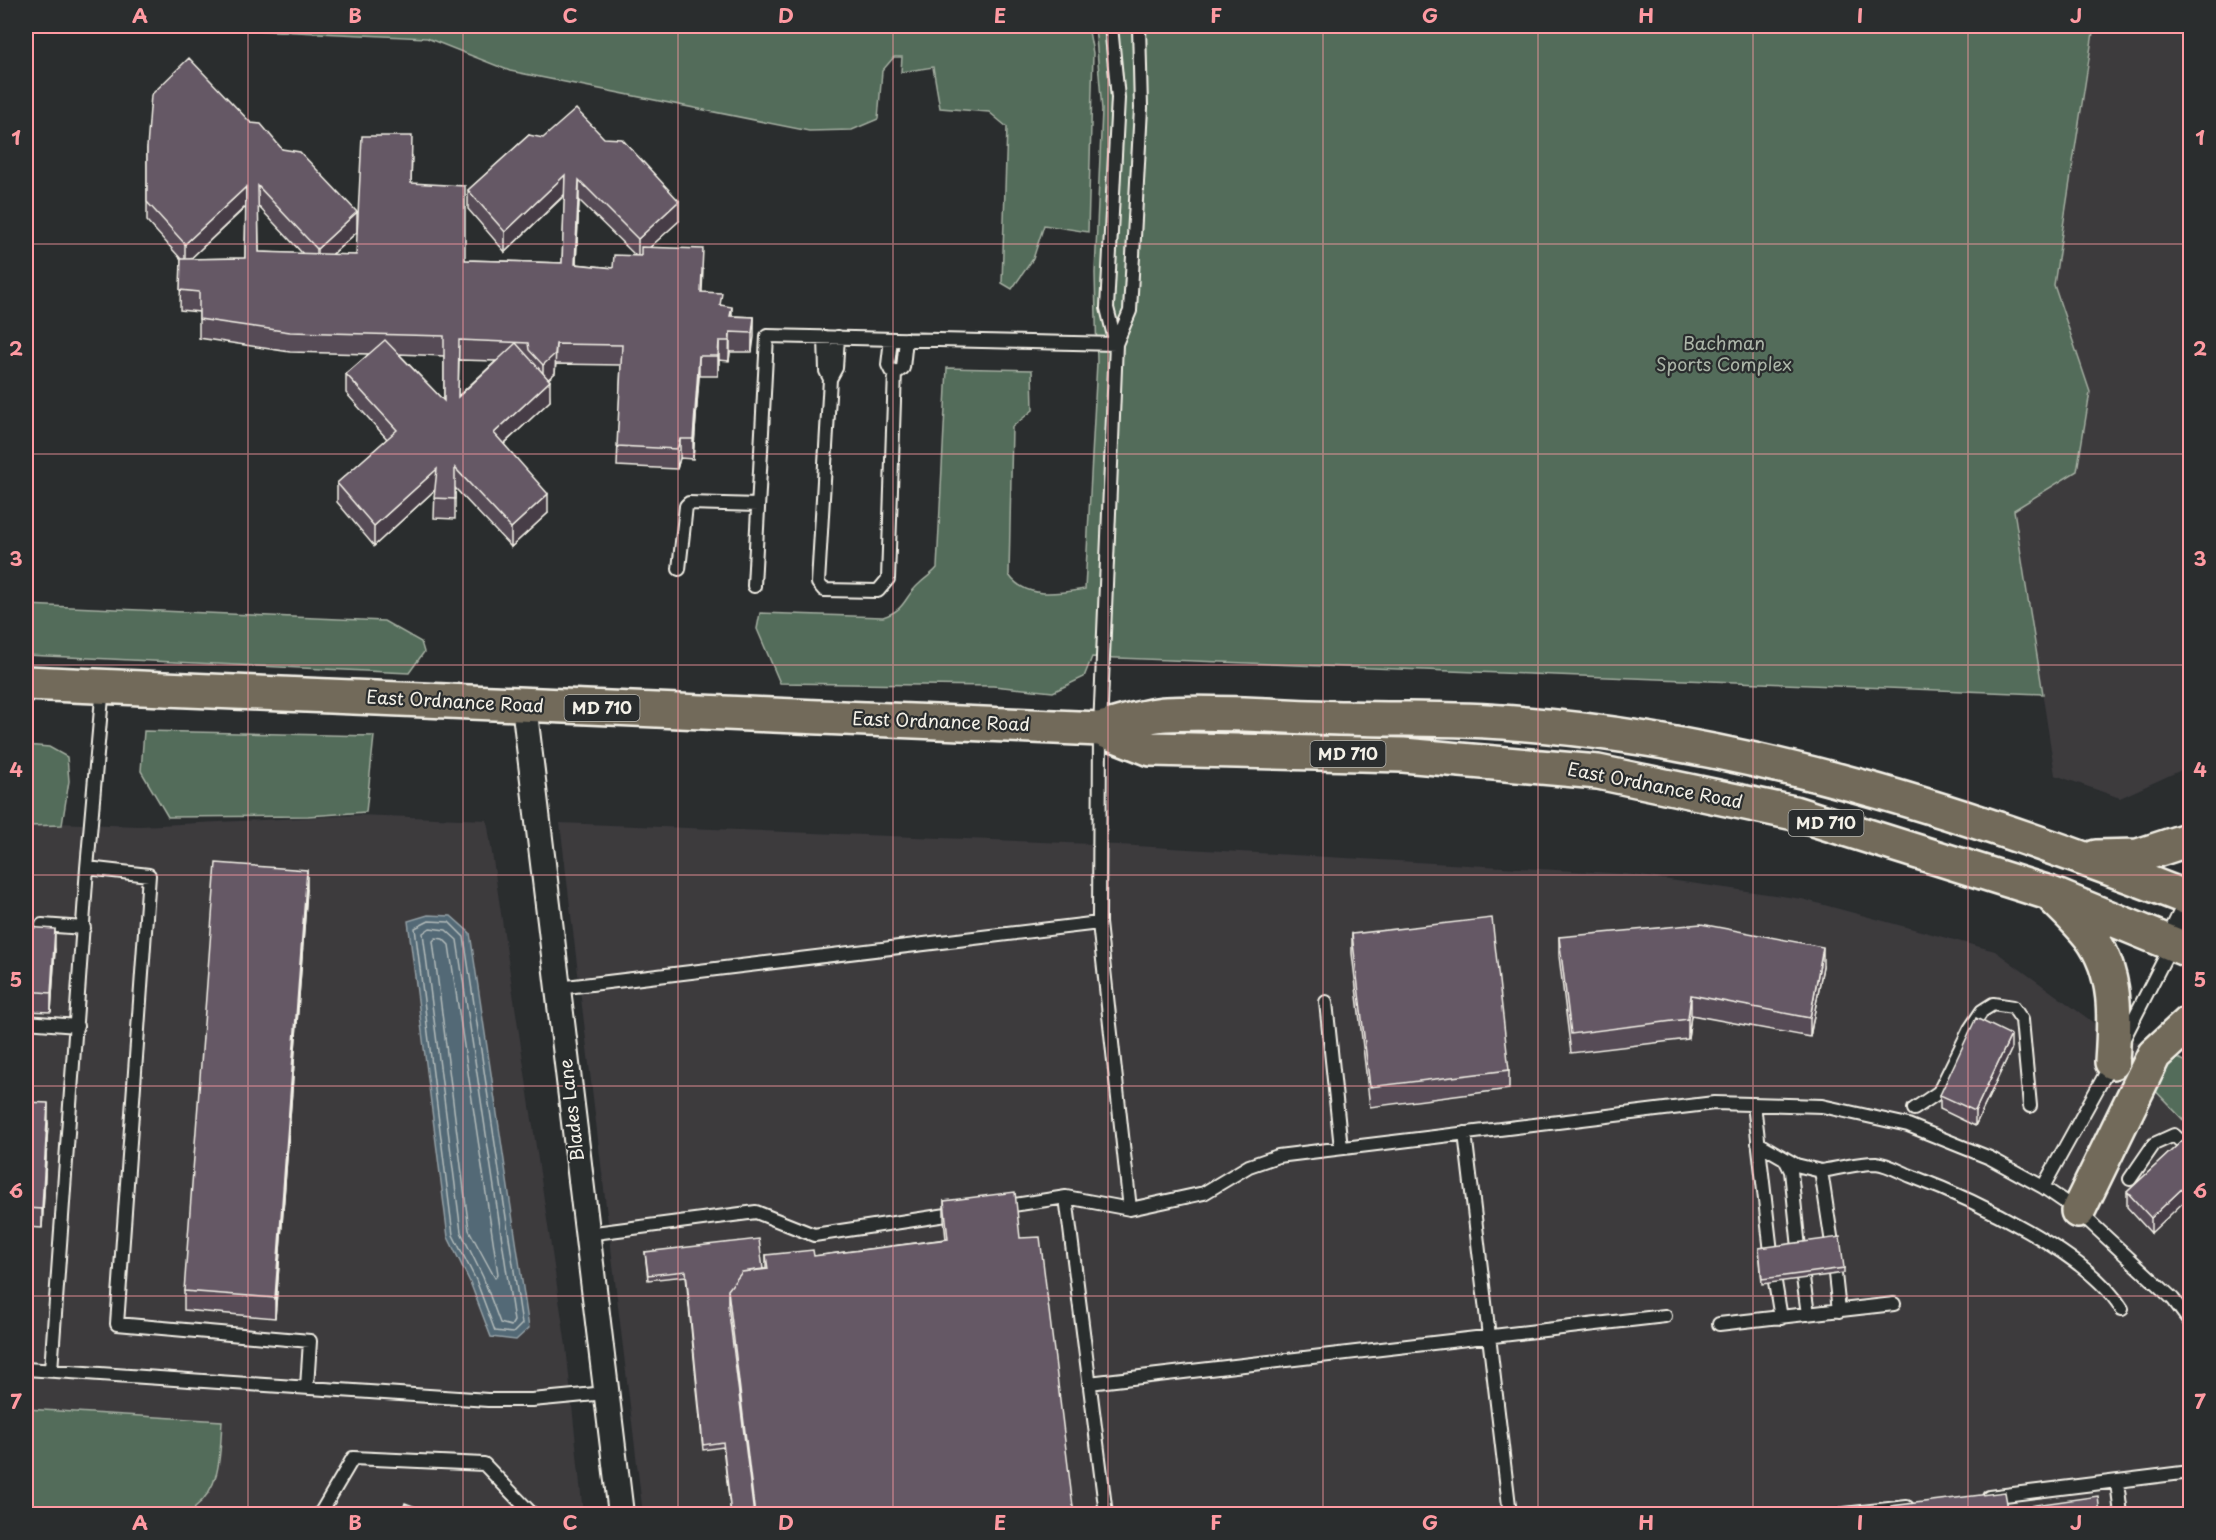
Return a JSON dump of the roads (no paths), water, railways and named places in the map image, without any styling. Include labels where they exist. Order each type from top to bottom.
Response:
[{"type":"main road","name":"East Ordnance Road","points":[[26,683],[1101,729],[1164,714],[1514,722],[1644,739],[1763,762],[1861,787],[1975,820],[2080,856],[2190,899]]},
{"type":"main road","name":"East Ordnance Road","points":[[1101,729],[1151,749],[1404,755],[1598,772],[1794,813],[2049,892],[2181,946]]},
{"type":"main road","points":[[2080,856],[2138,856],[2190,839]]},
{"type":"main road","points":[[2049,892],[2090,936],[2104,960],[2115,1011],[2112,1062]]},
{"type":"main road","points":[[2078,1211],[2154,1055],[2190,1022]]},
{"type":"street","name":"Blades Lane","points":[[524,705],[621,1515]]},
{"type":"street","points":[[2181,946],[2190,905]]},
{"type":"lane","points":[[1111,26],[1118,98],[1107,309],[1116,344],[1101,729],[1099,923],[1130,1209]]},
{"type":"lane","points":[[1116,344],[1130,311],[1141,108],[1139,26]]},
{"type":"lane","points":[[754,586],[767,336],[1116,344]]},
{"type":"lane","points":[[825,337],[826,372],[830,379]]},
{"type":"lane","points":[[838,338],[836,368],[830,379],[818,583],[824,590],[878,591],[888,579],[895,371]]},
{"type":"lane","points":[[891,339],[888,366],[891,371],[895,371],[903,368],[906,339]]},
{"type":"lane","points":[[679,570],[686,506],[689,502],[758,506]]},
{"type":"lane","points":[[51,1370],[87,868],[104,686]]},
{"type":"lane","points":[[87,868],[149,875],[117,1324],[310,1341],[307,1387]]},
{"type":"lane","points":[[558,988],[1099,923]]},
{"type":"lane","points":[[42,926],[84,928]]},
{"type":"lane","points":[[2043,1187],[2112,1062],[2181,946]]},
{"type":"lane","points":[[1326,1002],[1341,1148]]},
{"type":"lane","points":[[1914,1109],[1939,1092],[1970,1029],[1982,1011],[1993,1004],[2013,1007],[2022,1020],[2030,1106]]},
{"type":"lane","points":[[26,1022],[77,1026]]},
{"type":"lane","points":[[992,1208],[1066,1197],[1130,1209],[1204,1193],[1249,1166],[1278,1156],[1714,1103],[1822,1106],[1908,1125],[1990,1158],[2043,1187],[2078,1211],[2173,1299],[2190,1322]]},
{"type":"lane","points":[[1754,1104],[1771,1252]]},
{"type":"lane","points":[[1465,1133],[1510,1515]]},
{"type":"lane","points":[[2130,1179],[2154,1144],[2174,1135],[2190,1150]]},
{"type":"lane","points":[[1758,1143],[1796,1165],[1821,1171],[1878,1163],[1947,1189],[2011,1223],[2069,1258],[2112,1293],[2122,1309]]},
{"type":"lane","points":[[1785,1159],[1791,1171],[1799,1248]]},
{"type":"lane","points":[[1821,1171],[1832,1243]]},
{"type":"lane","points":[[1066,1197],[1106,1515]]},
{"type":"lane","points":[[587,1234],[756,1212],[814,1235],[970,1212]]},
{"type":"lane","points":[[1835,1274],[1839,1311]]},
{"type":"lane","points":[[1803,1278],[1808,1314]]},
{"type":"lane","points":[[1775,1282],[1780,1318]]},
{"type":"lane","points":[[1719,1324],[1894,1304]]},
{"type":"lane","points":[[1089,1383],[1665,1316]]},
{"type":"lane","points":[[26,1369],[488,1400],[532,1400],[606,1393]]},
{"type":"lane","points":[[320,1515],[353,1458],[484,1464],[532,1515]]},
{"type":"lane","points":[[1974,1499],[2190,1472]]},
{"type":"lane","points":[[2117,1482],[2121,1515]]},
{"type":"lane","points":[[1844,1515],[1919,1506]]},
{"type":"water","points":[[428,915],[451,916],[470,933],[529,1328],[516,1340],[491,1337],[470,1282],[448,1237],[408,921]]},
{"type":"park label","name":"Bachman Sports Complex","points":[[1724,354]]}]
